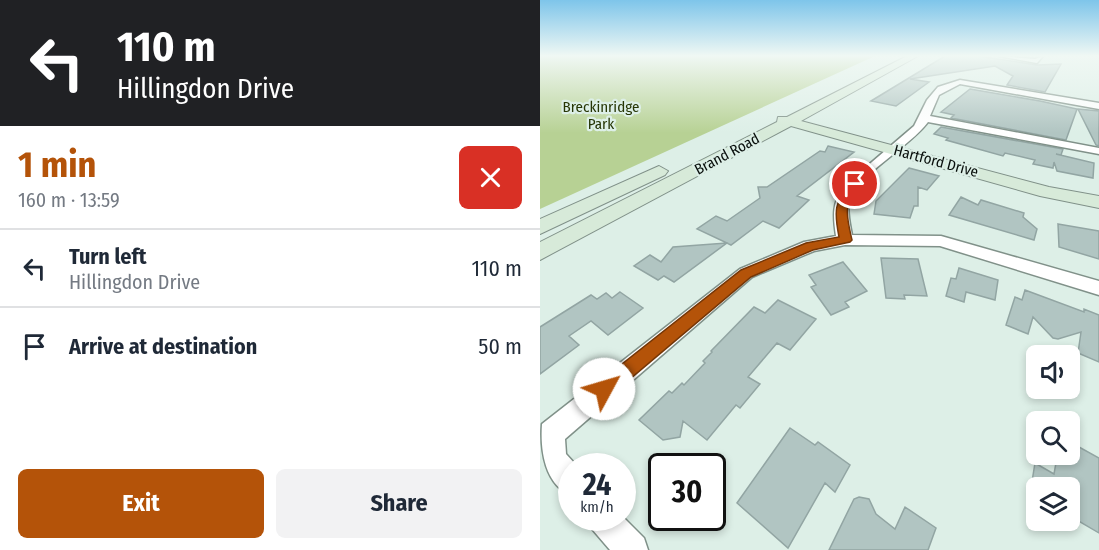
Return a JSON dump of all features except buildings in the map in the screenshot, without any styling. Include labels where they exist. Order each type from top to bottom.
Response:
[{"type":"main road","name":"Brand Road","points":[[540,252],[848,82]]},
{"type":"main road","name":"Brand Road","points":[[540,227],[860,82]]},
{"type":"main road","name":"Hartford Drive","points":[[782,119],[1047,192],[1099,202]]},
{"type":"street","points":[[845,240],[840,215],[843,198],[919,127],[929,101],[944,88],[960,82],[1099,106]]},
{"type":"street","points":[[924,118],[1099,151]]},
{"type":"street","points":[[558,466],[553,460],[551,433],[746,273],[810,246],[845,240],[940,241],[1099,288]]},
{"type":"street","points":[[615,531],[632,550]]},
{"type":"green space","name":"Breckinridge Park","points":[[540,82],[819,82],[540,209]]},
{"type":"route","points":[[604,389],[746,273],[810,246],[845,240],[840,215],[843,198],[855,184]]}]
